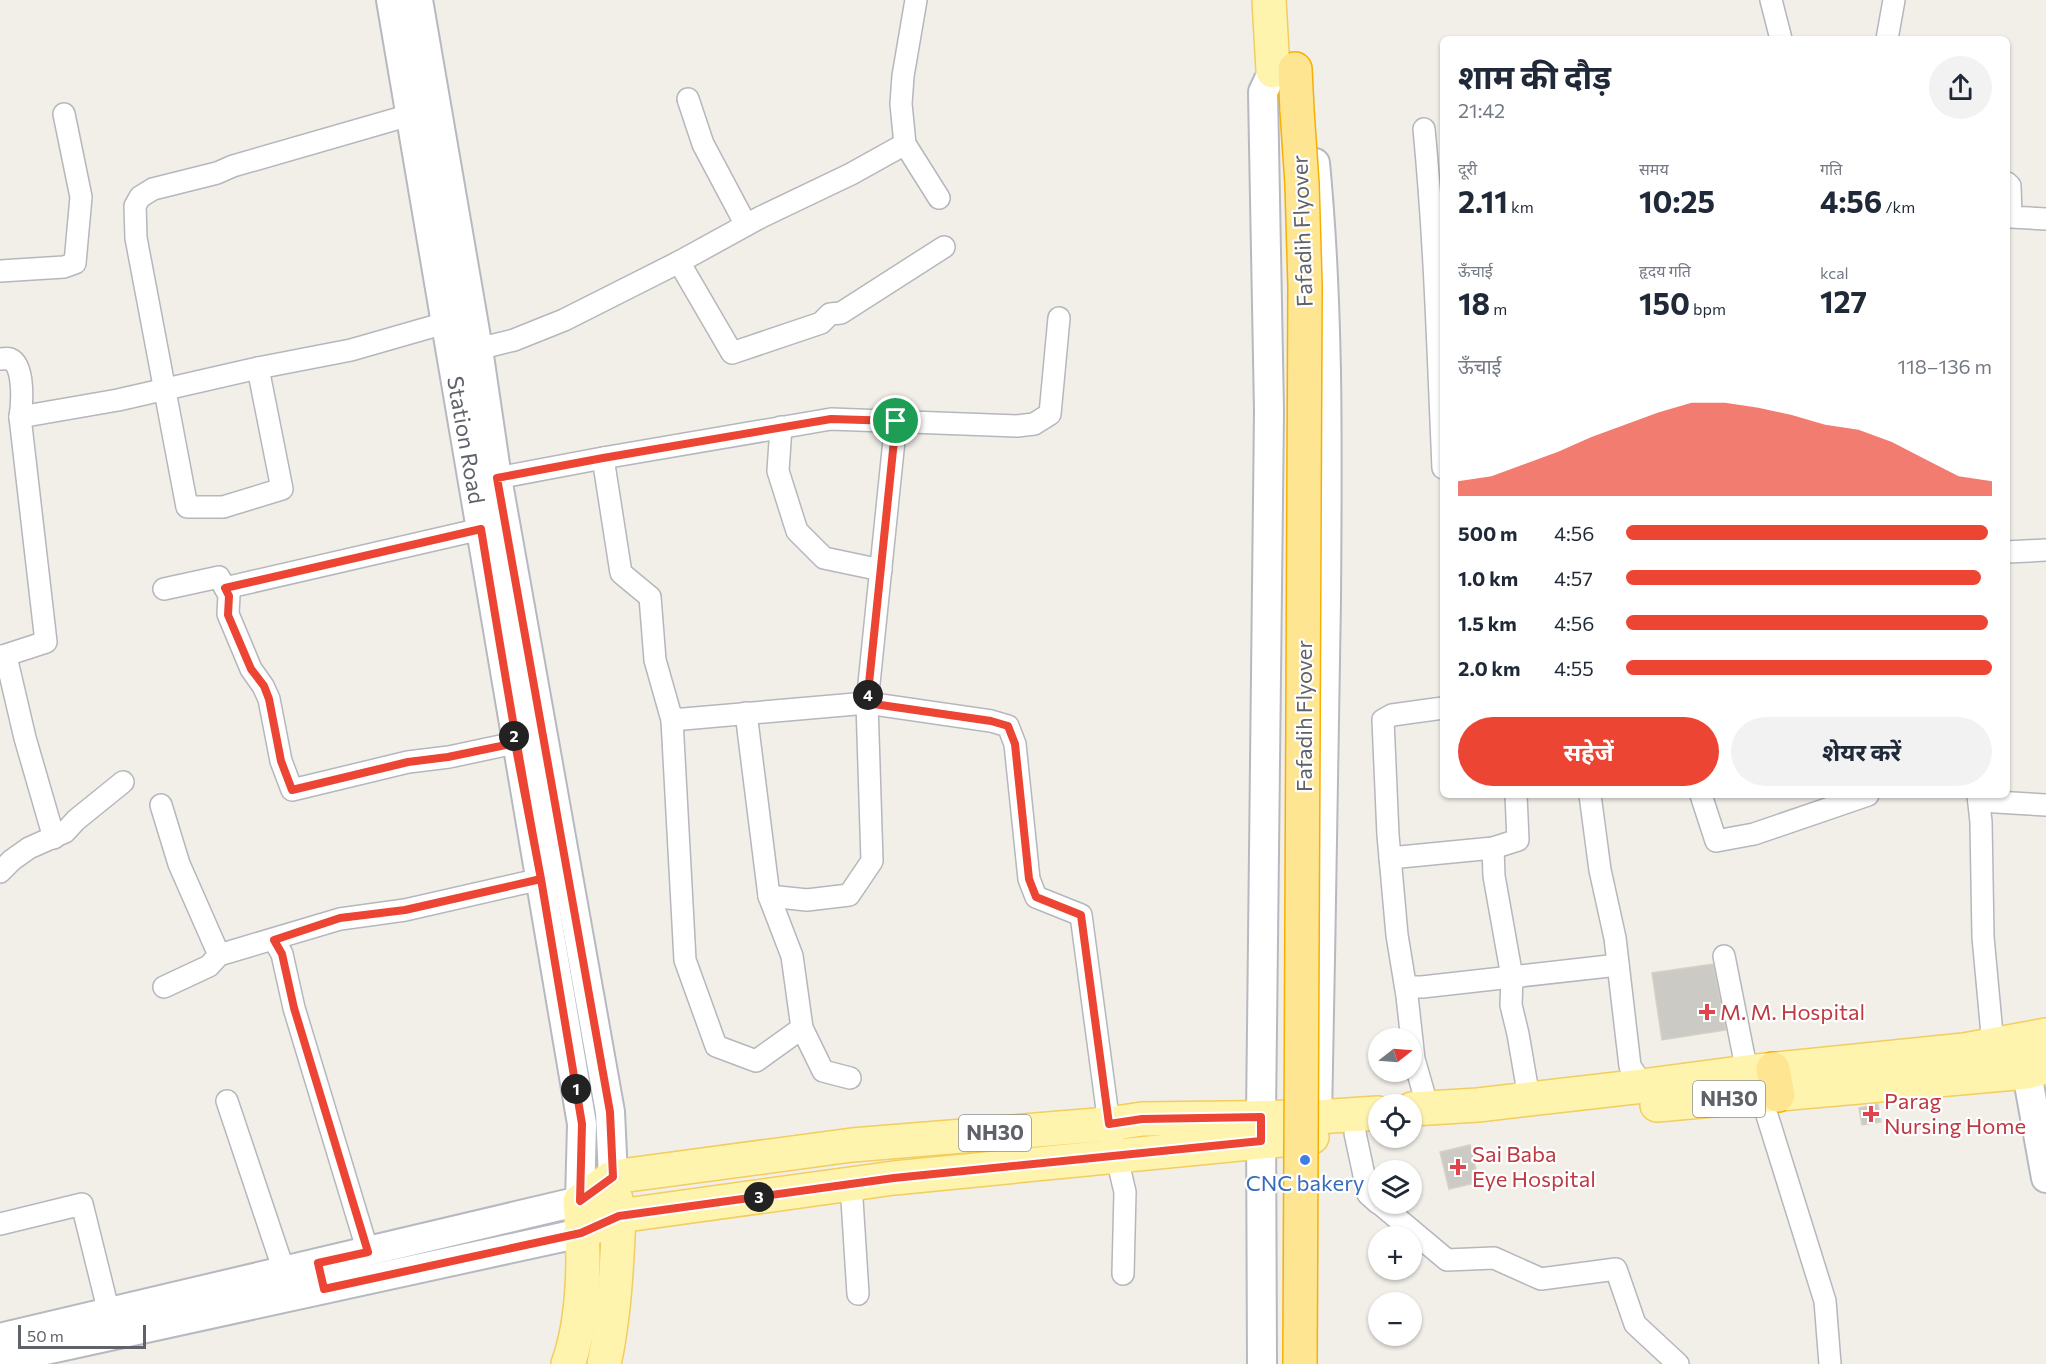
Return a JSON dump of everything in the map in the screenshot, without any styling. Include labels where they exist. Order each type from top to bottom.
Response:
[{"type":"highway","name":"Fafadih Flyover","points":[[1284,70],[1287,111],[1302,184],[1305,286],[1300,1364]]},
{"type":"highway","name":"Fafadih Flyover","points":[[1277,1364],[1283,286],[1281,185],[1287,111]]},
{"type":"main road","points":[[1269,0],[1284,70]]},
{"type":"main road","points":[[1284,70],[1291,0]]},
{"type":"main road","name":"NH30","points":[[1422,1115],[1765,1083],[2020,1040]]},
{"type":"main road","name":"NH30","points":[[1422,1114],[1529,1098],[1643,1086],[1765,1083],[2037,1070]]},
{"type":"main road","name":"NH30","points":[[580,1201],[613,1177],[852,1145],[1109,1124],[1142,1119],[1261,1129],[1368,1125]]},
{"type":"main road","name":"NH30","points":[[619,1216],[894,1178],[1116,1156],[1261,1129]]},
{"type":"main road","points":[[604,1364],[613,1319],[619,1216],[613,1177]]},
{"type":"main road","points":[[568,1364],[578,1324],[581,1287],[580,1201]]},
{"type":"main road","points":[[581,1233],[619,1216]]},
{"type":"street","name":"Station Road","points":[[391,0],[515,743],[541,879],[582,1124],[580,1201]]},
{"type":"street","name":"Station Road","points":[[418,0],[478,349],[497,478],[610,1112],[613,1177]]},
{"type":"street","points":[[916,0],[903,76],[901,104],[905,144],[939,198]]},
{"type":"street","points":[[1771,0],[1780,36]]},
{"type":"street","points":[[1888,36],[1894,0]]},
{"type":"street","points":[[1262,1364],[1261,1129],[1269,411],[1263,92],[1284,70],[1309,94],[1321,227],[1328,412],[1315,1364]]},
{"type":"street","points":[[688,99],[703,144],[746,225]]},
{"type":"street","points":[[0,271],[64,267],[75,263],[81,197],[64,114]]},
{"type":"street","points":[[258,368],[282,489],[223,507],[188,507],[136,238],[135,206],[140,197],[153,189],[218,173],[233,166],[410,115]]},
{"type":"street","points":[[1424,129],[1437,192],[1440,336]]},
{"type":"street","points":[[478,349],[514,340],[564,320],[746,225],[851,174],[905,144]]},
{"type":"street","points":[[2010,186],[2011,218],[2046,219]]},
{"type":"street","points":[[679,262],[732,353],[821,323],[830,314],[841,313],[944,247]]},
{"type":"street","points":[[497,478],[831,419],[1017,426],[1034,424],[1050,414],[1059,318]]},
{"type":"street","points":[[20,417],[165,390],[258,368],[351,350],[445,323]]},
{"type":"street","points":[[0,359],[10,359],[19,373],[23,398],[20,417],[46,642],[1,656]]},
{"type":"street","points":[[769,896],[807,900],[849,895],[872,861],[867,703],[896,421]]},
{"type":"street","points":[[781,428],[778,471],[797,531],[824,558],[881,570]]},
{"type":"street","points":[[603,458],[621,573],[650,597],[655,660],[672,720],[685,960],[716,1046],[756,1060],[802,1028]]},
{"type":"street","points":[[225,588],[481,529]]},
{"type":"street","points":[[2010,552],[2046,550]]},
{"type":"street","points":[[164,589],[219,577],[229,596],[228,615],[251,669],[264,686],[269,699],[281,761],[292,790],[408,762],[448,757],[515,743]]},
{"type":"street","points":[[1,656],[7,661],[25,738],[54,838]]},
{"type":"street","points":[[672,720],[867,703],[991,721],[1008,726],[1015,744],[1029,879],[1036,897],[1081,915],[1109,1124],[1125,1192],[1124,1274]]},
{"type":"street","points":[[1416,1094],[1414,1059],[1406,987],[1397,935],[1390,858],[1383,756],[1383,720],[1392,715],[1440,708]]},
{"type":"street","points":[[746,714],[769,896],[792,956],[802,1028],[823,1071],[850,1078]]},
{"type":"street","points":[[0,872],[29,848],[65,832],[76,820],[123,782]]},
{"type":"street","points":[[1390,858],[1493,848],[1518,840],[1516,798]]},
{"type":"street","points":[[1590,798],[1600,870],[1615,939],[1630,1066],[1643,1086]]},
{"type":"street","points":[[1702,798],[1716,841],[1754,834],[1859,798]]},
{"type":"street","points":[[2046,805],[1978,798],[1983,937],[2020,1040],[2037,1070],[2046,1178]]},
{"type":"street","points":[[161,805],[179,864],[219,956]]},
{"type":"street","points":[[1493,848],[1494,876],[1512,977],[1511,1005],[1529,1098]]},
{"type":"street","points":[[164,987],[209,966],[219,956],[340,918],[405,910],[541,879]]},
{"type":"street","points":[[274,940],[282,954],[294,1008],[368,1252]]},
{"type":"street","points":[[1724,956],[1765,1083],[1825,1302],[1830,1364]]},
{"type":"street","points":[[1406,987],[1581,970],[1618,964]]},
{"type":"street","points":[[227,1101],[284,1271]]},
{"type":"street","points":[[851,1184],[858,1294]]},
{"type":"street","points":[[0,1338],[109,1313],[175,1310],[284,1271],[321,1276],[368,1252],[580,1201]]},
{"type":"street","points":[[0,1224],[82,1204],[109,1313]]},
{"type":"street","points":[[1392,1214],[1448,1260],[1494,1258],[1541,1280],[1616,1269],[1635,1324],[1678,1364]]},
{"type":"street","points":[[0,1360],[175,1310],[321,1276],[581,1233]]},
{"type":"building","points":[[1713,964],[1726,1030],[1662,1040],[1652,973]]},
{"type":"building","points":[[1878,1104],[1881,1122],[1862,1125],[1859,1108]]},
{"type":"building","points":[[1470,1145],[1479,1182],[1449,1189],[1440,1152]]},
{"type":"place","name":"M. M. Hospital","points":[[1707,1012]]},
{"type":"place","name":"Parag Nursing Home","points":[[1871,1114]]},
{"type":"place","name":"CNC bakery","points":[[1305,1160]]},
{"type":"place","name":"Sai Baba Eye Hospital","points":[[1458,1167]]},
{"type":"route","points":[[896,421],[831,419],[497,478],[610,1112],[613,1177],[580,1201],[582,1124],[541,879],[515,743],[448,757],[408,762],[292,790],[281,761],[269,699],[264,686],[251,669],[228,615],[229,596],[225,588],[481,529],[515,743],[528,811],[541,879],[405,910],[340,918],[274,940],[282,954],[294,1008],[368,1252],[318,1263],[324,1289],[581,1233],[619,1216],[894,1178],[1261,1141],[1261,1117],[1142,1119],[1109,1124],[1081,915],[1036,897],[1029,879],[1015,744],[1008,726],[991,721],[867,703],[896,421]]}]
